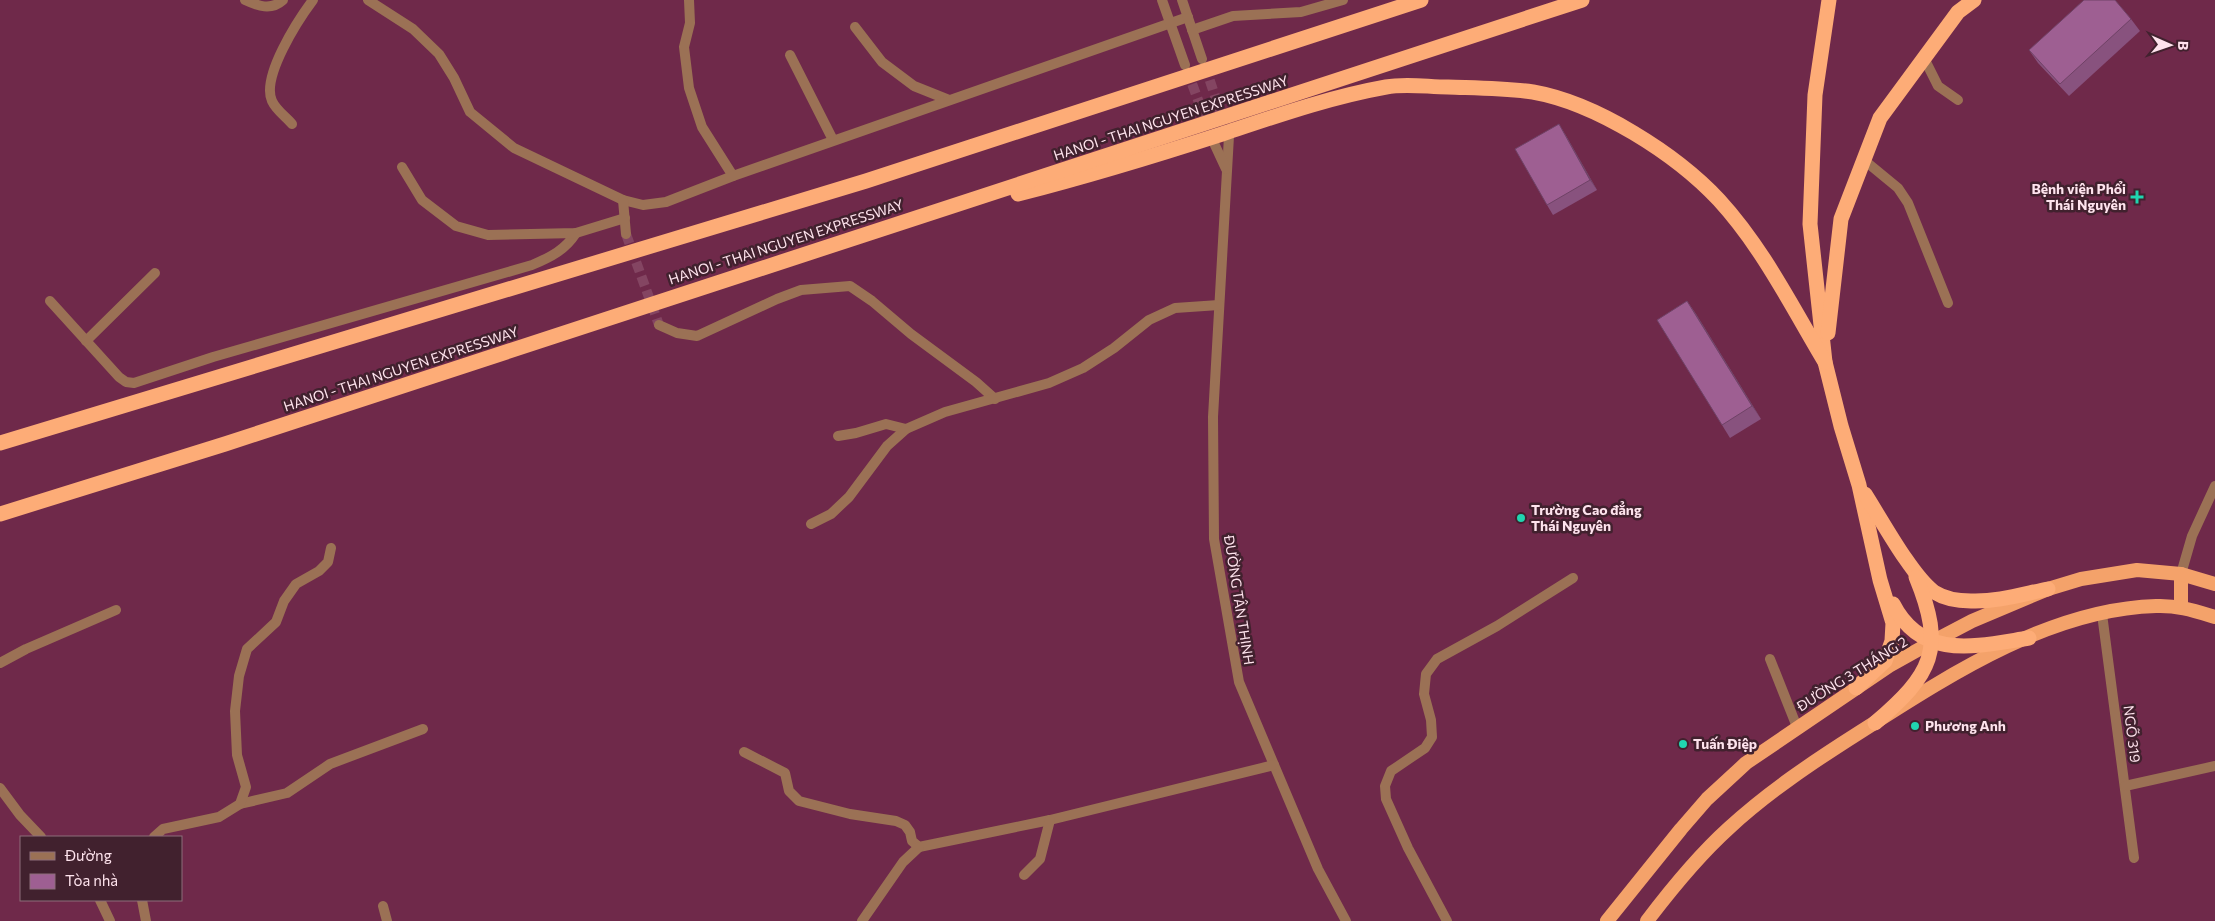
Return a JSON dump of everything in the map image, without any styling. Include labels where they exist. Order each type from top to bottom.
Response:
[{"type":"highway","points":[[0,443],[866,181],[1421,0]]},
{"type":"highway","name":"HANOI - THAI NGUYEN EXPRESSWAY","points":[[0,514],[225,444],[1582,0]]},
{"type":"highway","points":[[1829,0],[1815,96],[1810,224],[1825,362],[1841,426],[1860,485],[1880,580],[1893,623],[1892,641],[1884,661],[1856,688]]},
{"type":"highway","points":[[1825,362],[1841,219],[1880,118],[1958,12],[1974,0]]},
{"type":"highway","points":[[881,228],[1099,174],[1308,106],[1389,86],[1490,88],[1533,92],[1562,100],[1622,126],[1642,138],[1684,169],[1718,200],[1747,234],[1778,280],[1825,362]]},
{"type":"highway","points":[[1860,485],[1910,564],[1935,592],[1953,600],[1973,602],[2048,589]]},
{"type":"highway","points":[[1875,723],[1906,696],[1930,659],[1932,642],[1923,595],[1910,564]]},
{"type":"highway","name":"ĐƯỜNG 3 THÁNG 2","points":[[1607,921],[1622,900],[1707,799],[1746,763],[1888,666],[1972,621],[2048,589],[2081,579],[2137,570],[2181,574],[2215,584]]},
{"type":"highway","points":[[2180,607],[2181,574]]},
{"type":"highway","points":[[1880,580],[1898,614],[1907,626],[1932,642],[1958,646],[2029,638]]},
{"type":"highway","points":[[1647,921],[1701,854],[1750,810],[1834,748],[1957,672],[1988,656],[2055,627],[2102,614],[2156,606],[2180,607],[2215,616]]},
{"type":"street","points":[[245,0],[262,8],[280,3],[283,0]]},
{"type":"street","points":[[292,124],[272,100],[270,83],[283,50],[313,0]]},
{"type":"street","points":[[368,0],[413,29],[439,54],[454,78],[470,112],[514,148],[623,200],[643,205],[666,202],[833,140],[1188,17]]},
{"type":"street","points":[[689,0],[690,23],[684,47],[689,88],[702,127],[733,176]]},
{"type":"street","points":[[1162,0],[1185,65]]},
{"type":"street","points":[[1182,0],[1202,59]]},
{"type":"street","points":[[1192,30],[1232,16],[1301,12],[1343,0]]},
{"type":"street","points":[[855,27],[882,62],[914,86],[949,100]]},
{"type":"street","points":[[790,55],[833,140]]},
{"type":"street","points":[[1924,58],[1938,86],[1958,100]]},
{"type":"street","name":"ĐƯỜNG TÂN THỊNH","points":[[1229,136],[1213,417],[1214,539],[1239,682],[1318,869],[1346,921]]},
{"type":"street","name":"ĐƯỜNG TÂN THỊNH","points":[[1213,141],[1226,170]]},
{"type":"street","points":[[1864,160],[1898,188],[1908,203],[1948,303]]},
{"type":"street","points":[[402,167],[422,200],[456,226],[488,235],[576,233],[625,218]]},
{"type":"street","points":[[623,200],[626,234]]},
{"type":"street","points":[[50,301],[119,377],[126,382],[134,382],[213,357],[532,265],[554,256],[568,245],[576,233]]},
{"type":"street","points":[[86,341],[154,274]]},
{"type":"street","points":[[659,325],[677,333],[697,336],[777,299],[802,290],[850,286],[872,301],[911,334],[995,398]]},
{"type":"street","points":[[811,524],[831,514],[843,503],[887,446],[906,429],[946,412],[1048,383],[1083,368],[1114,348],[1149,320],[1175,308],[1219,305]]},
{"type":"street","points":[[838,436],[886,424],[906,429]]},
{"type":"street","points":[[2181,574],[2192,536],[2215,486]]},
{"type":"street","points":[[240,804],[246,787],[237,755],[235,711],[239,676],[247,648],[276,622],[284,601],[296,584],[319,571],[328,562],[331,548]]},
{"type":"street","points":[[1447,921],[1408,848],[1386,799],[1385,786],[1391,771],[1425,748],[1432,737],[1432,720],[1424,694],[1426,674],[1438,659],[1497,626],[1573,578]]},
{"type":"street","points":[[0,663],[26,649],[116,610]]},
{"type":"street","name":"NGÕ 319","points":[[2102,614],[2134,858]]},
{"type":"street","points":[[1770,659],[1797,727]]},
{"type":"street","points":[[155,836],[163,829],[219,817],[240,804],[287,793],[330,764],[423,729]]},
{"type":"street","points":[[744,752],[785,773],[789,791],[799,801],[850,814],[896,821],[905,825],[910,832],[912,841],[919,847]]},
{"type":"street","points":[[862,921],[903,862],[919,847],[1050,820],[1274,766]]},
{"type":"street","points":[[2125,786],[2215,766]]},
{"type":"street","points":[[0,788],[20,815],[40,836]]},
{"type":"street","points":[[1024,875],[1040,859],[1050,820]]},
{"type":"street","points":[[100,901],[110,921]]},
{"type":"street","points":[[142,901],[146,921]]},
{"type":"street","points":[[383,906],[387,921]]},
{"type":"building","points":[[2084,0],[2115,0],[2131,19],[2060,84],[2029,50]]},
{"type":"building","points":[[1559,124],[1590,180],[1547,205],[1515,149]]},
{"type":"building","points":[[1687,301],[1752,406],[1722,425],[1657,320]]},
{"type":"tunnel","points":[[1205,66],[1224,123]]},
{"type":"tunnel","points":[[1187,70],[1208,127]]},
{"type":"tunnel","points":[[626,234],[659,325]]},
{"type":"place","name":"Bệnh viện Phổi Thái Nguyên","points":[[2137,197]]},
{"type":"place","name":"Trường Cao đẳng Thái Nguyên","points":[[1521,518]]},
{"type":"place","name":"Phương Anh","points":[[1915,726]]},
{"type":"place","name":"Tuấn Điệp","points":[[1683,744]]}]
